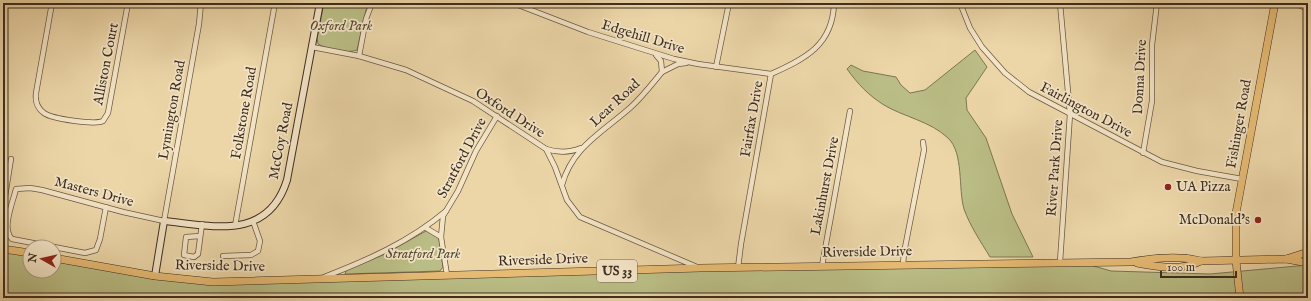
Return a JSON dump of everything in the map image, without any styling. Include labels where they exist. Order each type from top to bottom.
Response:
[{"type":"main road","name":"McCoy Road","points":[[164,220],[235,226],[253,221],[270,210],[278,200],[284,188],[320,3]]},
{"type":"main road","name":"Fishinger Road","points":[[1240,298],[1236,261],[1235,218],[1275,3]]},
{"type":"main road","points":[[155,276],[164,220]]},
{"type":"main road","points":[[3,249],[22,252]]},
{"type":"main road","name":"Riverside Drive","points":[[1286,259],[1308,252]]},
{"type":"main road","name":"Riverside Drive","points":[[62,259],[155,276],[213,282],[700,268],[903,264],[1131,262],[1154,267],[1191,266],[1201,261],[1286,259],[1308,263]]},
{"type":"street","name":"Alliston Court","points":[[52,3],[36,93],[38,107],[43,113],[50,116],[97,123],[103,121],[108,112],[128,3]]},
{"type":"street","name":"Lymington Road","points":[[164,220],[199,24],[201,3]]},
{"type":"street","name":"Folkstone Road","points":[[235,226],[275,3]]},
{"type":"street","points":[[359,56],[366,19],[372,3]]},
{"type":"street","name":"Edgehill Drive","points":[[513,3],[588,32],[655,54],[689,63],[771,74]]},
{"type":"street","points":[[716,67],[728,3]]},
{"type":"street","name":"Fairfax Drive","points":[[738,268],[771,74],[805,57],[821,43],[831,23],[834,3]]},
{"type":"street","name":"Fairlington Drive","points":[[960,3],[970,28],[982,47],[1005,73],[1029,92],[1162,162],[1181,168],[1242,179]]},
{"type":"street","name":"River Park Drive","points":[[1060,3],[1070,114],[1060,262]]},
{"type":"street","name":"Donna Drive","points":[[1143,152],[1152,101],[1152,45],[1158,3]]},
{"type":"street","points":[[1296,3],[1308,10]]},
{"type":"street","name":"Oxford Drive","points":[[312,47],[359,56],[406,70],[458,93],[497,116],[546,149],[555,167],[567,200],[580,217],[700,268]]},
{"type":"street","points":[[655,54],[661,61],[662,72]]},
{"type":"street","name":"Lear Road","points":[[562,187],[569,165],[581,148],[631,106],[662,72],[678,64],[689,63]]},
{"type":"street","name":"Lakinhurst Drive","points":[[822,266],[850,111]]},
{"type":"street","name":"Stratford Drive","points":[[447,275],[441,237],[441,224],[476,151],[497,116]]},
{"type":"street","points":[[903,264],[924,150],[923,142]]},
{"type":"street","name":"Lear Road","points":[[546,149],[562,153],[572,152],[581,148]]},
{"type":"street","points":[[3,208],[7,191],[11,158]]},
{"type":"street","name":"Masters Drive","points":[[7,191],[17,189],[42,190],[106,207],[164,220]]},
{"type":"street","points":[[17,189],[9,220],[8,236],[12,239],[22,241]]},
{"type":"street","points":[[62,249],[85,253],[96,250],[100,239],[106,207]]},
{"type":"street","name":"Stratford Drive","points":[[319,279],[381,254],[426,228],[446,211]]},
{"type":"street","points":[[223,256],[251,255],[258,251],[260,241],[253,221]]},
{"type":"street","points":[[200,236],[186,237],[184,255],[197,256],[202,224]]},
{"type":"street","points":[[426,228],[441,237]]},
{"type":"green space","name":"Oxford Park","points":[[324,3],[370,3],[366,10],[357,50],[338,50],[327,48],[318,44],[317,38]]},
{"type":"green space","points":[[975,50],[987,67],[966,98],[967,110],[986,138],[1012,214],[1033,257],[990,257],[972,228],[966,215],[962,201],[959,162],[953,145],[948,138],[933,127],[892,109],[878,101],[855,80],[847,69],[851,65],[863,71],[896,77],[901,85],[910,93],[925,90]]},
{"type":"green space","name":"Stratford Park","points":[[426,231],[436,235],[439,238],[443,267],[440,271],[345,274],[350,268],[383,255]]},
{"type":"green space","points":[[3,250],[22,253],[22,279],[62,279],[62,259],[193,281],[1080,262],[1111,271],[1210,274],[1308,265],[1308,298],[3,298]]},
{"type":"place","name":"UA Pizza","points":[[1168,187]]},
{"type":"place","name":"McDonald's","points":[[1258,220]]}]
